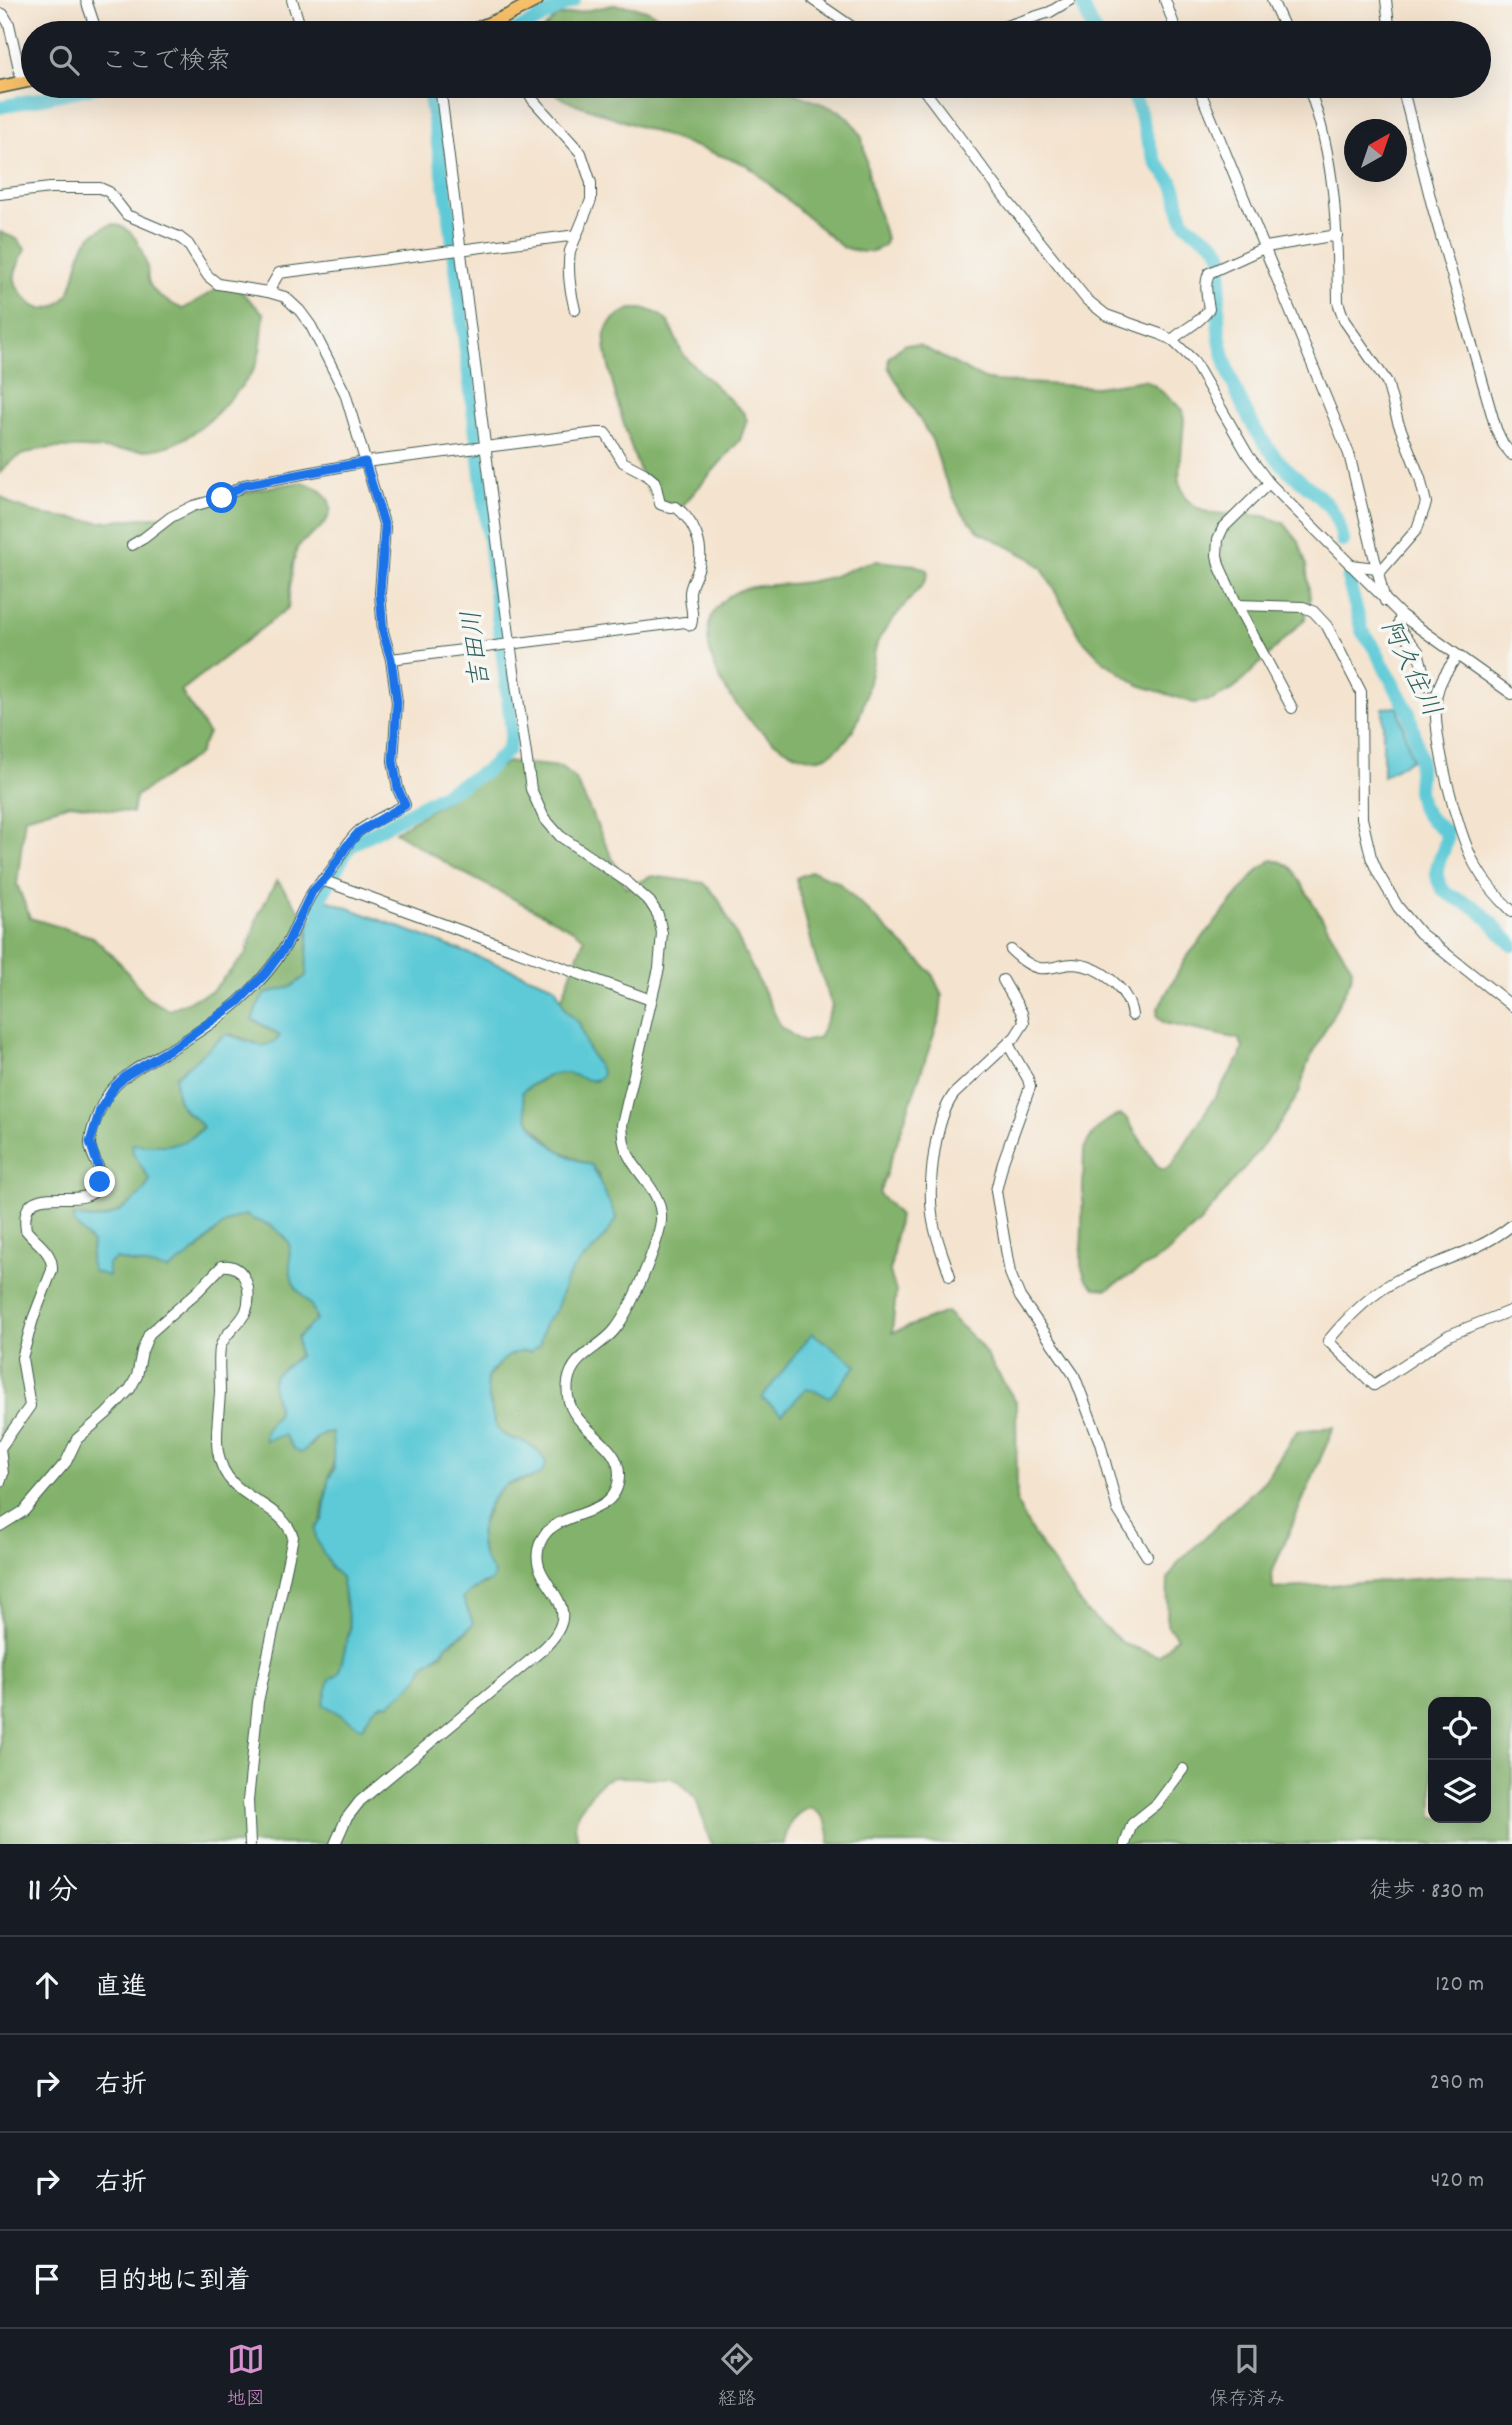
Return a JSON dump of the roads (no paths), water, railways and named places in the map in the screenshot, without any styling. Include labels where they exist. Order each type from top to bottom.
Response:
[{"type":"main road","points":[[495,21],[537,0]]},
{"type":"main road","points":[[0,87],[21,82]]},
{"type":"street","points":[[86,0],[93,21]]},
{"type":"street","points":[[292,0],[298,21]]},
{"type":"street","points":[[813,0],[843,21]]},
{"type":"street","points":[[1022,21],[1050,12],[1070,0]]},
{"type":"street","points":[[1165,0],[1173,21]]},
{"type":"street","points":[[1272,0],[1282,21]]},
{"type":"street","points":[[1386,0],[1389,21]]},
{"type":"street","points":[[3,14],[9,24],[21,62]]},
{"type":"street","points":[[335,1844],[346,1819],[372,1790],[555,1637],[563,1621],[562,1614],[559,1601],[538,1563],[537,1550],[541,1539],[552,1526],[605,1504],[614,1493],[619,1470],[614,1457],[573,1414],[568,1382],[576,1364],[585,1354],[607,1339],[623,1318],[661,1220],[659,1201],[627,1154],[622,1134],[623,1114],[663,941],[658,915],[642,894],[560,836],[544,818],[531,789],[442,98]]},
{"type":"street","points":[[532,98],[581,153],[591,183],[591,200],[570,251],[568,271],[575,310]]},
{"type":"street","points":[[930,98],[1087,300],[1106,315],[1172,340],[1193,360],[1248,455],[1269,483],[1401,615],[1512,694]]},
{"type":"street","points":[[1203,98],[1349,454],[1385,601]]},
{"type":"street","points":[[1312,98],[1327,144],[1334,182],[1339,302],[1344,320],[1387,382],[1426,503],[1418,528],[1378,571]]},
{"type":"street","points":[[1405,98],[1432,205],[1496,429],[1512,455]]},
{"type":"street","points":[[0,194],[50,188],[100,188],[109,192],[127,215],[179,237],[188,244],[208,276],[218,284],[285,297],[300,310],[311,326],[345,393],[385,527],[380,593],[383,632],[391,659],[397,702],[393,761],[398,789],[405,805],[359,832],[346,847],[328,875],[312,892],[286,946],[266,973],[238,1002],[191,1036],[127,1075],[105,1098],[90,1142],[100,1172],[100,1182],[95,1191],[84,1197],[45,1197],[28,1210],[26,1230],[51,1257],[52,1270],[33,1319],[23,1358],[30,1406],[3,1443],[0,1454],[3,1474],[0,1482]]},
{"type":"street","points":[[268,292],[279,274],[577,235]]},
{"type":"street","points":[[1172,340],[1183,329],[1201,322],[1209,309],[1206,292],[1209,273],[1266,247],[1338,235]]},
{"type":"street","points":[[132,545],[171,517],[193,506],[222,498],[244,485],[365,462],[597,433],[605,433],[624,463],[655,482],[660,504],[676,507],[685,514],[696,531],[699,567],[691,589],[694,616],[691,625],[685,622],[391,659]]},
{"type":"street","points":[[1269,483],[1223,528],[1217,539],[1219,565],[1237,605],[1292,708]]},
{"type":"street","points":[[1350,565],[1372,552]]},
{"type":"street","points":[[1350,565],[1378,571]]},
{"type":"street","points":[[1237,605],[1303,607],[1313,611],[1327,626],[1361,692],[1362,818],[1371,857],[1378,873],[1398,907],[1420,933],[1512,1006]]},
{"type":"street","points":[[1401,615],[1398,626],[1418,651],[1427,686]]},
{"type":"street","points":[[1457,656],[1440,684],[1436,702],[1436,733],[1467,849],[1485,882],[1512,911]]},
{"type":"street","points":[[322,880],[651,1000]]},
{"type":"street","points":[[1011,950],[1038,968],[1071,964],[1100,972],[1121,989],[1130,1003],[1132,1015]]},
{"type":"street","points":[[950,1276],[932,1216],[938,1128],[946,1104],[954,1094],[1008,1044],[1024,1023],[1022,1013],[1003,980]]},
{"type":"street","points":[[1008,1044],[1030,1087],[1003,1162],[996,1191],[1010,1273],[1020,1297],[1074,1375],[1100,1443],[1118,1510],[1147,1556]]},
{"type":"street","points":[[1512,1225],[1476,1249],[1386,1287],[1365,1301],[1328,1340],[1374,1385],[1450,1335],[1512,1310]]},
{"type":"street","points":[[0,1526],[24,1511],[66,1462],[77,1439],[130,1389],[138,1376],[146,1340],[156,1325],[198,1291],[222,1266],[232,1266],[242,1272],[246,1283],[245,1313],[220,1348],[216,1444],[224,1468],[234,1484],[284,1521],[293,1537],[258,1702],[248,1801],[250,1844]]},
{"type":"street","points":[[1125,1844],[1132,1824],[1157,1804],[1183,1769]]},
{"type":"water","points":[[1398,707],[1412,759],[1383,776],[1383,708]]},
{"type":"water","points":[[325,901],[555,986],[566,1011],[579,1023],[587,1047],[602,1073],[600,1078],[595,1080],[563,1073],[541,1080],[522,1092],[526,1110],[534,1128],[548,1142],[575,1159],[592,1165],[617,1219],[599,1244],[573,1269],[556,1310],[545,1323],[539,1346],[530,1352],[518,1352],[508,1357],[495,1367],[487,1378],[490,1405],[498,1430],[509,1438],[533,1447],[546,1462],[542,1473],[506,1485],[486,1511],[480,1543],[485,1559],[494,1573],[492,1581],[480,1585],[463,1598],[473,1623],[424,1665],[418,1677],[405,1691],[389,1704],[379,1705],[362,1728],[323,1704],[330,1679],[339,1673],[350,1628],[341,1577],[332,1569],[316,1539],[315,1529],[323,1519],[328,1481],[334,1469],[332,1432],[318,1436],[301,1453],[294,1449],[284,1435],[265,1440],[266,1429],[278,1413],[272,1383],[274,1376],[299,1356],[297,1338],[316,1320],[310,1305],[293,1282],[289,1242],[273,1227],[246,1215],[219,1228],[193,1253],[169,1270],[116,1259],[108,1264],[108,1276],[93,1271],[90,1262],[92,1243],[74,1223],[72,1216],[92,1219],[111,1215],[127,1206],[146,1187],[150,1180],[133,1153],[132,1144],[180,1143],[188,1140],[203,1127],[180,1103],[175,1077],[226,1034],[263,1046],[276,1041],[280,1036],[252,1020],[261,999],[267,993],[291,987],[306,976],[309,923]]},
{"type":"water","points":[[812,1333],[857,1365],[829,1398],[806,1389],[782,1414],[762,1398]]},
{"type":"waterway","points":[[535,21],[574,0]]},
{"type":"waterway","name":"阿久住川","points":[[1080,0],[1090,21]]},
{"type":"waterway","points":[[0,107],[42,98]]},
{"type":"waterway","name":"吉田川","points":[[325,928],[316,906],[347,850],[354,843],[486,771],[508,750],[512,732],[449,210],[430,98]]},
{"type":"waterway","name":"阿久住川","points":[[1134,98],[1156,162],[1175,188],[1183,219],[1192,229],[1215,244],[1222,256],[1218,303],[1219,331],[1226,365],[1248,417],[1278,460],[1318,495],[1334,514],[1343,541]]},
{"type":"waterway","name":"阿久住川","points":[[1348,579],[1362,631],[1409,713],[1420,758],[1418,790],[1421,806],[1429,818],[1446,832],[1446,843],[1437,870],[1439,883],[1447,893],[1482,913],[1512,945]]}]
